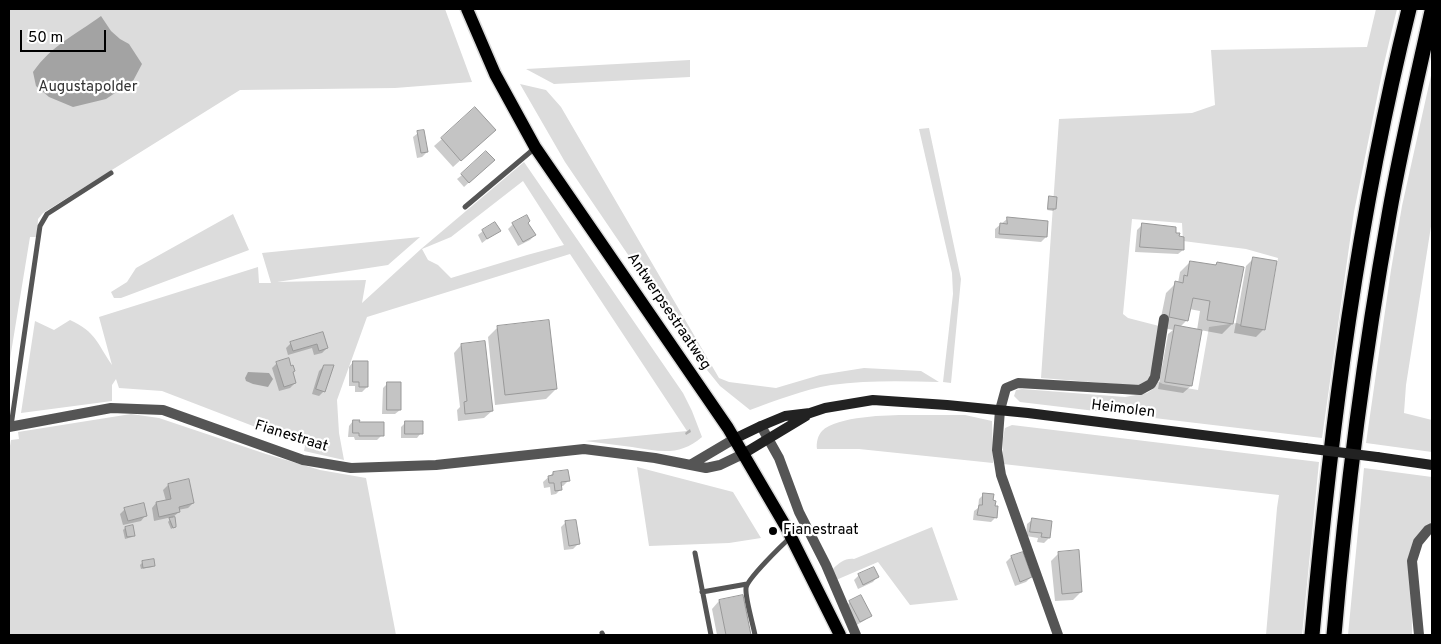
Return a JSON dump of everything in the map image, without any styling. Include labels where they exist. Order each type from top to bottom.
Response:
[{"type":"highway","points":[[1312,635],[1329,470],[1351,304],[1385,116],[1408,9]]},
{"type":"highway","points":[[1334,635],[1359,400],[1372,313],[1402,148],[1432,11]]},
{"type":"main road","name":"Antwerpsestraatweg","points":[[467,9],[495,74],[535,147],[734,439],[791,537],[840,635]]},
{"type":"street","points":[[1058,635],[1002,475],[997,450],[1000,410],[1006,388],[1018,382],[1140,390],[1151,384],[1154,377],[1164,319]]},
{"type":"street","name":"Heimolen","points":[[734,439],[786,416],[873,400],[947,404],[1000,410],[1432,465]]},
{"type":"street","name":"Fianestraat","points":[[10,426],[111,408],[163,410],[303,460],[351,468],[436,465],[584,449],[608,451],[706,468],[720,465],[743,454]]},
{"type":"street","name":"Heimolen","points":[[743,454],[810,413]]},
{"type":"street","points":[[761,426],[779,458],[799,512],[826,565],[856,635]]},
{"type":"street","points":[[690,465],[734,439]]},
{"type":"street","points":[[1419,635],[1412,561],[1418,542],[1432,528]]},
{"type":"lane","points":[[465,208],[535,147]]},
{"type":"lane","points":[[10,426],[40,226],[47,214],[111,173]]},
{"type":"lane","points":[[755,635],[746,593],[747,584],[777,549],[791,537]]},
{"type":"lane","points":[[695,553],[710,635]]},
{"type":"lane","points":[[702,592],[747,584]]},
{"type":"green space","name":"Augustapolder","points":[[9,9],[445,9],[472,82],[395,88],[240,90],[43,213],[38,219],[37,237],[30,237],[9,365]]},
{"type":"green space","points":[[1376,9],[1397,9],[1354,212],[1322,438],[1020,402],[1014,396],[1016,390],[1022,389],[1125,397],[1147,393],[1153,389],[1157,381],[1163,384],[1198,390],[1209,327],[1237,323],[1265,329],[1278,258],[1246,249],[1183,241],[1182,223],[1132,219],[1123,314],[1128,318],[1159,326],[1151,375],[1147,383],[1142,386],[1041,378],[1059,119],[1192,113],[1215,105],[1211,50],[1367,47]]},
{"type":"green space","points":[[690,60],[690,77],[554,84],[526,69]]},
{"type":"green space","points":[[1432,71],[1432,220],[1406,385],[1404,413],[1432,420],[1432,452],[1366,443],[1402,206]]},
{"type":"green space","points":[[520,84],[546,90],[561,107],[719,378],[729,382],[776,388],[820,375],[864,368],[921,371],[939,382],[844,383],[800,392],[750,410],[720,386],[703,365],[565,162]]},
{"type":"green space","points":[[929,128],[961,279],[951,383],[943,382],[953,294],[952,273],[919,129]]},
{"type":"green space","points":[[524,162],[683,393],[702,437],[685,448],[669,451],[585,441],[687,431],[570,254],[367,317],[337,400],[339,433],[344,460],[304,451],[305,446],[162,391],[119,388],[116,379],[112,385],[112,401],[21,413],[35,321],[54,330],[70,320],[79,324],[91,334],[112,365],[99,317],[258,267],[259,283],[271,283],[262,253],[420,237],[388,265],[277,282],[366,280],[362,303],[421,249]],"holes":[[[523,181],[564,245],[451,278],[438,265],[428,260],[422,249],[451,237]]]},
{"type":"green space","points":[[233,214],[249,250],[121,298],[114,298],[111,292],[127,282],[136,268]]},
{"type":"green space","points":[[131,414],[159,418],[320,470],[366,478],[396,635],[9,635],[9,452],[11,440],[19,439],[18,432]]},
{"type":"green space","points":[[888,415],[965,415],[992,421],[993,463],[859,449],[817,449],[818,439],[822,431],[829,426],[851,419]]},
{"type":"green space","points":[[1012,425],[1319,462],[1302,635],[1266,635],[1279,495],[1003,464],[1005,428]]},
{"type":"green space","points":[[637,467],[733,492],[761,538],[729,543],[649,546]]},
{"type":"green space","points":[[1364,468],[1432,477],[1432,524],[1411,552],[1412,635],[1348,635]]},
{"type":"green space","points":[[932,527],[958,600],[910,605],[878,562],[836,580],[833,569],[842,561],[854,559]]},
{"type":"shaded area","points":[[101,16],[111,31],[129,44],[142,64],[133,81],[106,99],[73,107],[49,97],[36,86],[33,72],[56,47]]},
{"type":"shaded area","points":[[248,372],[269,373],[273,379],[268,387],[253,384],[246,381],[245,378]]},
{"type":"building","points":[[475,107],[496,130],[461,161],[441,138]]},
{"type":"building","points":[[424,130],[428,152],[421,153],[417,131]]},
{"type":"building","points":[[486,151],[495,160],[469,183],[461,174]]},
{"type":"building","points":[[1049,196],[1057,197],[1056,209],[1048,209]]},
{"type":"building","points":[[527,215],[530,221],[528,223],[536,235],[523,242],[512,223]]},
{"type":"building","points":[[1007,217],[1048,221],[1047,237],[999,234],[1000,223],[1007,224]]},
{"type":"building","points":[[495,222],[501,231],[487,239],[482,230]]},
{"type":"building","points":[[1142,223],[1176,227],[1176,233],[1180,233],[1179,236],[1184,237],[1184,250],[1140,247]]},
{"type":"building","points":[[1253,257],[1277,261],[1265,330],[1241,326]]},
{"type":"building","points":[[1190,261],[1216,265],[1217,262],[1244,267],[1233,324],[1207,320],[1210,301],[1193,298],[1188,321],[1169,317],[1175,281],[1183,283],[1184,275],[1187,276]]},
{"type":"building","points":[[549,320],[557,389],[505,395],[497,326]]},
{"type":"building","points":[[1175,325],[1202,330],[1192,386],[1165,382]]},
{"type":"building","points":[[323,332],[328,348],[319,351],[317,344],[293,351],[290,342]]},
{"type":"building","points":[[485,341],[493,411],[465,414],[464,402],[467,401],[461,344]]},
{"type":"building","points":[[289,358],[291,366],[293,365],[295,371],[293,372],[296,383],[284,387],[276,362]]},
{"type":"building","points":[[353,361],[368,361],[368,387],[359,387],[359,382],[353,382]]},
{"type":"building","points":[[324,365],[334,365],[325,392],[316,389]]},
{"type":"building","points":[[387,382],[401,382],[401,410],[387,410]]},
{"type":"building","points":[[353,420],[360,420],[359,422],[384,422],[384,436],[359,436],[359,433],[353,433]]},
{"type":"building","points":[[405,421],[423,421],[423,434],[405,434]]},
{"type":"building","points":[[568,470],[570,481],[561,482],[562,490],[555,491],[554,483],[549,483],[548,476],[553,475],[553,472]]},
{"type":"building","points":[[189,479],[194,503],[179,507],[180,512],[159,517],[156,502],[171,499],[168,484]]},
{"type":"building","points":[[983,493],[994,494],[995,506],[998,506],[997,518],[977,515],[979,505],[982,505]]},
{"type":"building","points":[[144,503],[147,516],[128,521],[124,508]]},
{"type":"building","points":[[175,517],[176,527],[173,528],[169,518]]},
{"type":"building","points":[[1032,518],[1052,521],[1050,538],[1041,537],[1042,533],[1030,532]]},
{"type":"building","points":[[576,520],[580,544],[569,546],[565,521]]},
{"type":"building","points":[[133,525],[135,536],[127,537],[125,527]]},
{"type":"building","points":[[1079,550],[1082,592],[1062,594],[1058,552]]},
{"type":"building","points":[[1023,552],[1032,577],[1020,582],[1011,556]]},
{"type":"building","points":[[154,559],[155,566],[143,568],[142,561]]},
{"type":"building","points":[[874,567],[879,577],[863,585],[858,574]]},
{"type":"building","points":[[743,595],[751,635],[726,635],[719,600]]},
{"type":"building","points":[[861,595],[872,616],[860,622],[849,601]]},
{"type":"place","name":"Fianestraat","points":[[773,531]]}]
